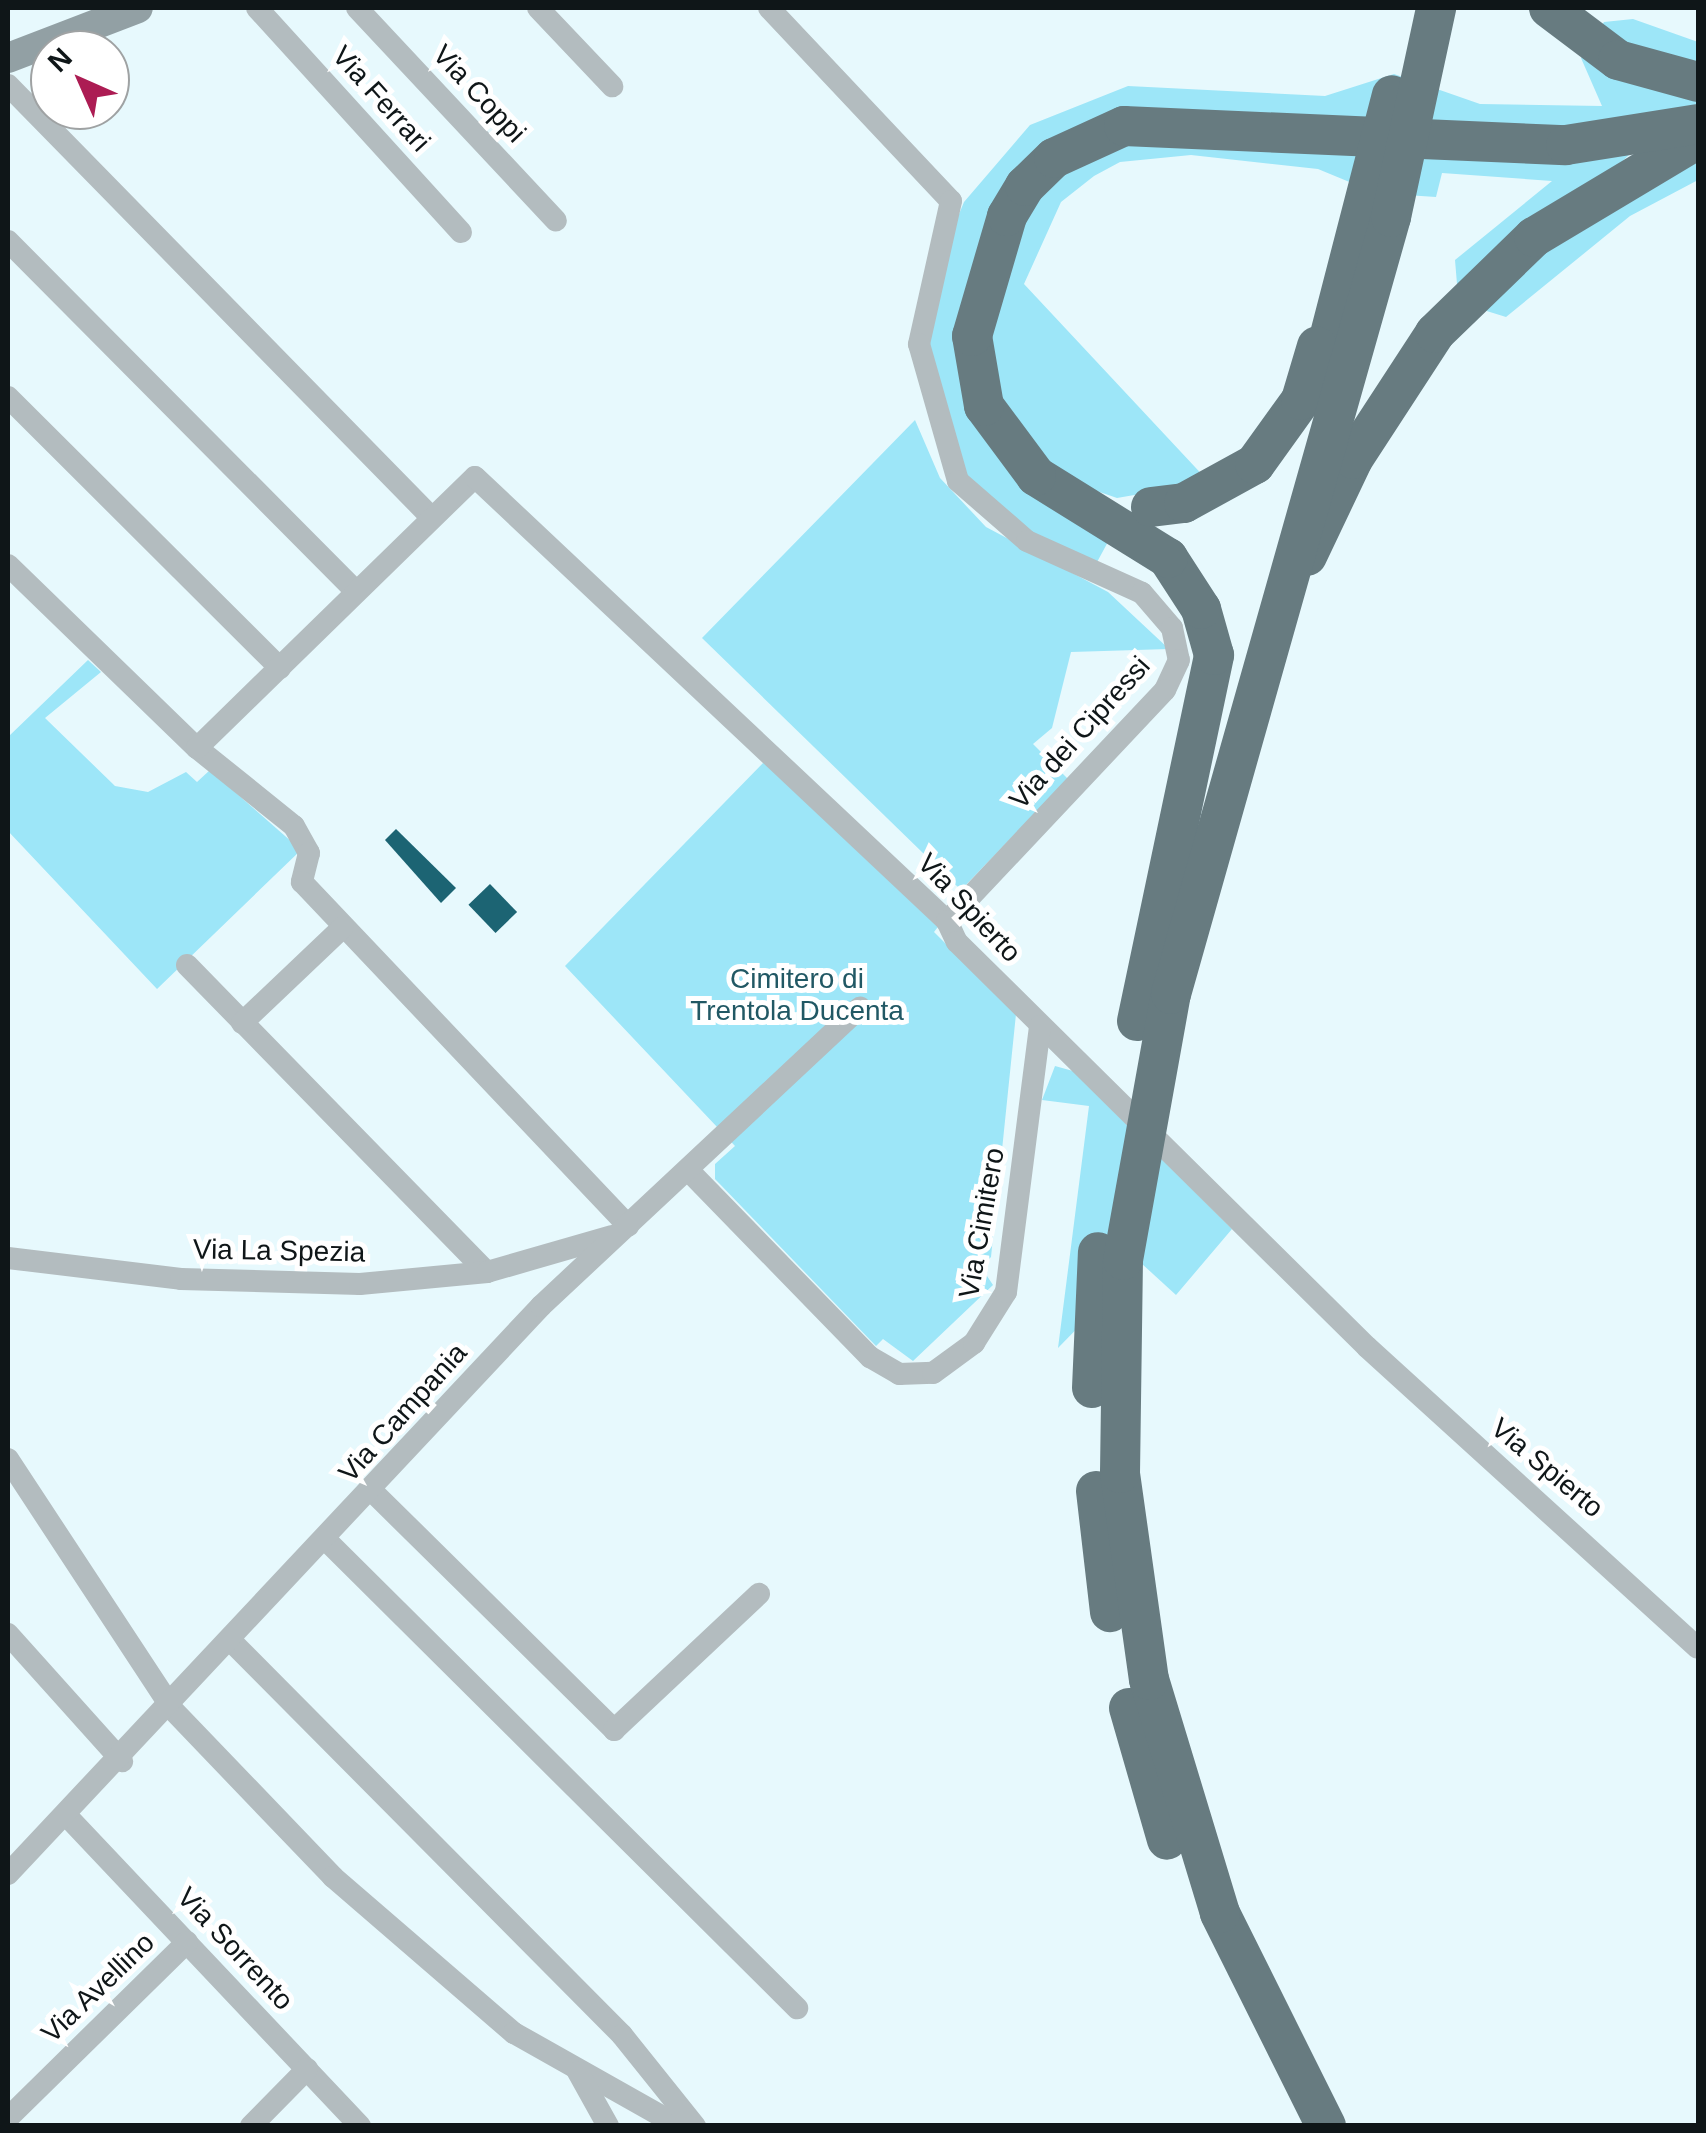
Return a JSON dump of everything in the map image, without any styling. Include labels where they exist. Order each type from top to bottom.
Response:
[{"type":"highway","points":[[1137,1022],[1396,79],[1410,8]]},
{"type":"highway","points":[[1326,2126],[1235,1947],[1181,1798],[1149,1680],[1120,1473],[1122,1260],[1139,1140],[1222,800],[1284,605],[1391,217],[1436,8]]},
{"type":"highway","points":[[1549,8],[1618,60],[1698,82]]},
{"type":"highway","points":[[1396,79],[1301,400],[1255,464],[1225,486],[1142,518],[1076,499],[1002,442],[984,406],[972,336],[1006,216],[1054,158],[1124,126],[1566,145],[1698,124]]},
{"type":"highway","points":[[1284,605],[1396,387],[1488,278],[1598,191],[1698,139]]},
{"type":"highway","points":[[1142,518],[1194,595],[1215,684],[1137,1022],[1092,1316],[1100,1554],[1146,1782],[1241,2027],[1296,2126]]},
{"type":"main road","points":[[8,58],[138,8]]},
{"type":"street","name":"Via Ferrari","points":[[257,8],[460,232]]},
{"type":"street","name":"Via Coppi","points":[[357,8],[556,221]]},
{"type":"street","points":[[538,8],[612,86]]},
{"type":"street","name":"Via dei Cipressi","points":[[770,8],[951,201],[918,344],[958,481],[1027,541],[1142,593],[1172,628],[1179,660],[1164,690],[947,921]]},
{"type":"street","points":[[8,85],[432,518]]},
{"type":"street","points":[[8,241],[356,592]]},
{"type":"street","points":[[8,397],[280,668]]},
{"type":"street","name":"Via Spierto","points":[[197,748],[475,477],[947,921],[956,942],[1367,1347],[1698,1648]]},
{"type":"street","points":[[8,565],[197,748],[294,826],[309,854],[302,882],[623,1230]]},
{"type":"street","points":[[242,1023],[343,928]]},
{"type":"street","points":[[187,965],[487,1272]]},
{"type":"street","name":"Via Campania","points":[[8,1874],[172,1710],[576,1274],[860,1008]]},
{"type":"street","name":"Via Cimitero","points":[[689,1171],[870,1357],[899,1374],[933,1373],[974,1344],[1006,1292],[1040,1026]]},
{"type":"street","name":"Via La Spezia","points":[[8,1258],[270,1286],[487,1272],[623,1230]]},
{"type":"street","points":[[548,1254],[576,1274]]},
{"type":"street","points":[[8,1459],[172,1710],[446,1980],[577,2071],[679,2126]]},
{"type":"street","points":[[373,1492],[614,1730],[759,1594]]},
{"type":"street","points":[[327,1541],[797,2008]]},
{"type":"street","points":[[8,1634],[122,1761]]},
{"type":"street","points":[[232,1643],[622,2035],[694,2126]]},
{"type":"street","name":"Via Sorrento","points":[[66,1814],[360,2126]]},
{"type":"street","name":"Via Avellino","points":[[8,2118],[187,1942]]},
{"type":"street","points":[[251,2126],[307,2069]]},
{"type":"street","points":[[577,2071],[608,2126]]},
{"type":"green space","points":[[1633,19],[1698,42],[1698,111],[1616,128],[1153,110],[1036,158],[972,407],[1116,527],[1096,564],[1015,524],[964,474],[926,361],[947,243],[964,202],[1030,125],[1128,86],[1325,96],[1394,74],[1480,104],[1602,106],[1581,58],[1604,22]]},
{"type":"green space","points":[[1121,141],[1631,153],[1497,282],[1698,147],[1698,180],[1630,216],[1506,317],[1477,308],[1457,284],[1455,260],[1552,181],[1442,173],[1436,197],[1376,193],[1318,169],[1191,155],[1120,162],[1094,176],[1061,202],[1024,284],[1209,482],[1117,498],[1068,481],[1012,429],[986,345],[1012,239],[1043,188]]},
{"type":"green space","points":[[915,420],[940,478],[986,527],[1108,592],[1169,649],[1071,652],[1052,728],[1033,744],[1068,779],[961,890],[702,638]]},
{"type":"green space","points":[[88,660],[101,672],[45,718],[115,786],[148,792],[186,772],[197,782],[210,770],[301,850],[157,989],[8,831],[8,737]]},
{"type":"green space","name":"Cimitero di Trentola Ducenta","points":[[764,762],[941,923],[934,932],[1016,1014],[991,1257],[981,1267],[993,1285],[913,1361],[883,1339],[876,1346],[715,1179],[715,1164],[735,1146],[565,966]]},
{"type":"green space","points":[[1055,1066],[1073,1071],[1232,1229],[1176,1295],[1141,1263],[1058,1348],[1089,1106],[1042,1100]]},
{"type":"building","points":[[396,829],[456,888],[441,903],[385,840]]},
{"type":"building","points":[[490,884],[517,912],[496,933],[468,905]]}]
